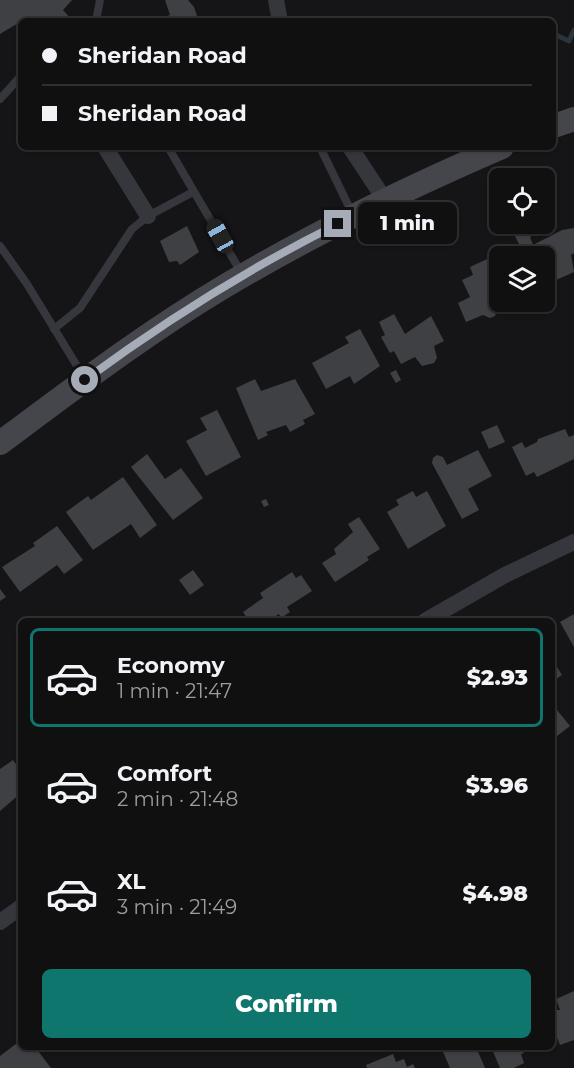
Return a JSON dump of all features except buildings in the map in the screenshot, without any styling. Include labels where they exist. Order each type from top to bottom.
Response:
[{"type":"street","points":[[276,0],[279,18]]},
{"type":"street","points":[[556,125],[574,119]]},
{"type":"street","points":[[107,150],[148,216]]},
{"type":"street","points":[[352,150],[385,200]]},
{"type":"street","points":[[0,442],[129,348],[243,276],[385,200],[495,150]]},
{"type":"street","points":[[430,618],[505,575],[574,542]]},
{"type":"street","points":[[0,922],[18,909]]},
{"type":"lane","points":[[97,18],[100,0]]},
{"type":"lane","points":[[0,99],[18,79]]},
{"type":"lane","points":[[170,150],[243,276]]},
{"type":"lane","points":[[321,150],[354,216]]},
{"type":"lane","points":[[54,329],[80,308],[132,229],[148,216],[193,192]]},
{"type":"lane","points":[[0,246],[85,380]]},
{"type":"waterway","points":[[556,35],[569,41],[574,30]]},
{"type":"route","points":[[85,380],[129,348],[223,287],[289,248],[338,224]]}]
